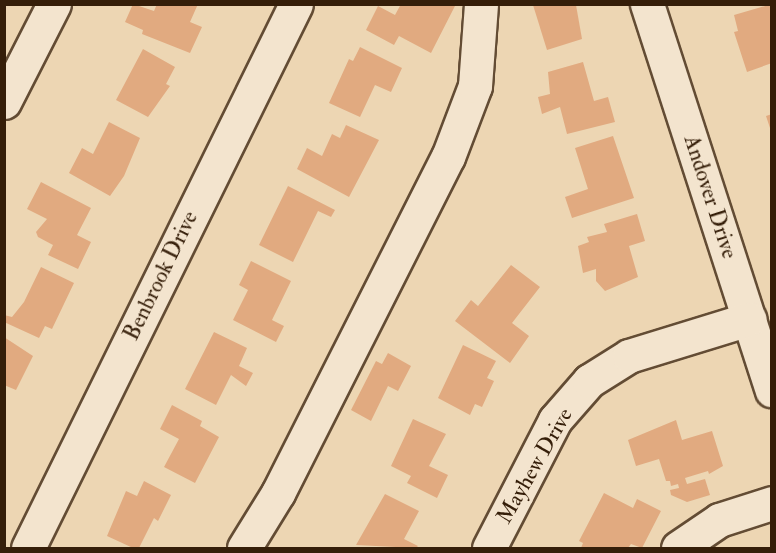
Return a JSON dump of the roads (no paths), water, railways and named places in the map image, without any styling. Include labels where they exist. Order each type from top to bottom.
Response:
[{"type":"street","points":[[4,102],[54,4]]},
{"type":"street","name":"Benbrook Drive","points":[[28,549],[296,4]]},
{"type":"street","points":[[244,549],[278,493],[448,157],[475,86],[481,4]]},
{"type":"street","name":"Andover Drive","points":[[647,4],[771,390]]},
{"type":"street","name":"Mayhew Drive","points":[[489,549],[555,420],[589,381],[629,356],[749,319]]},
{"type":"street","points":[[678,549],[719,520],[771,502]]}]
